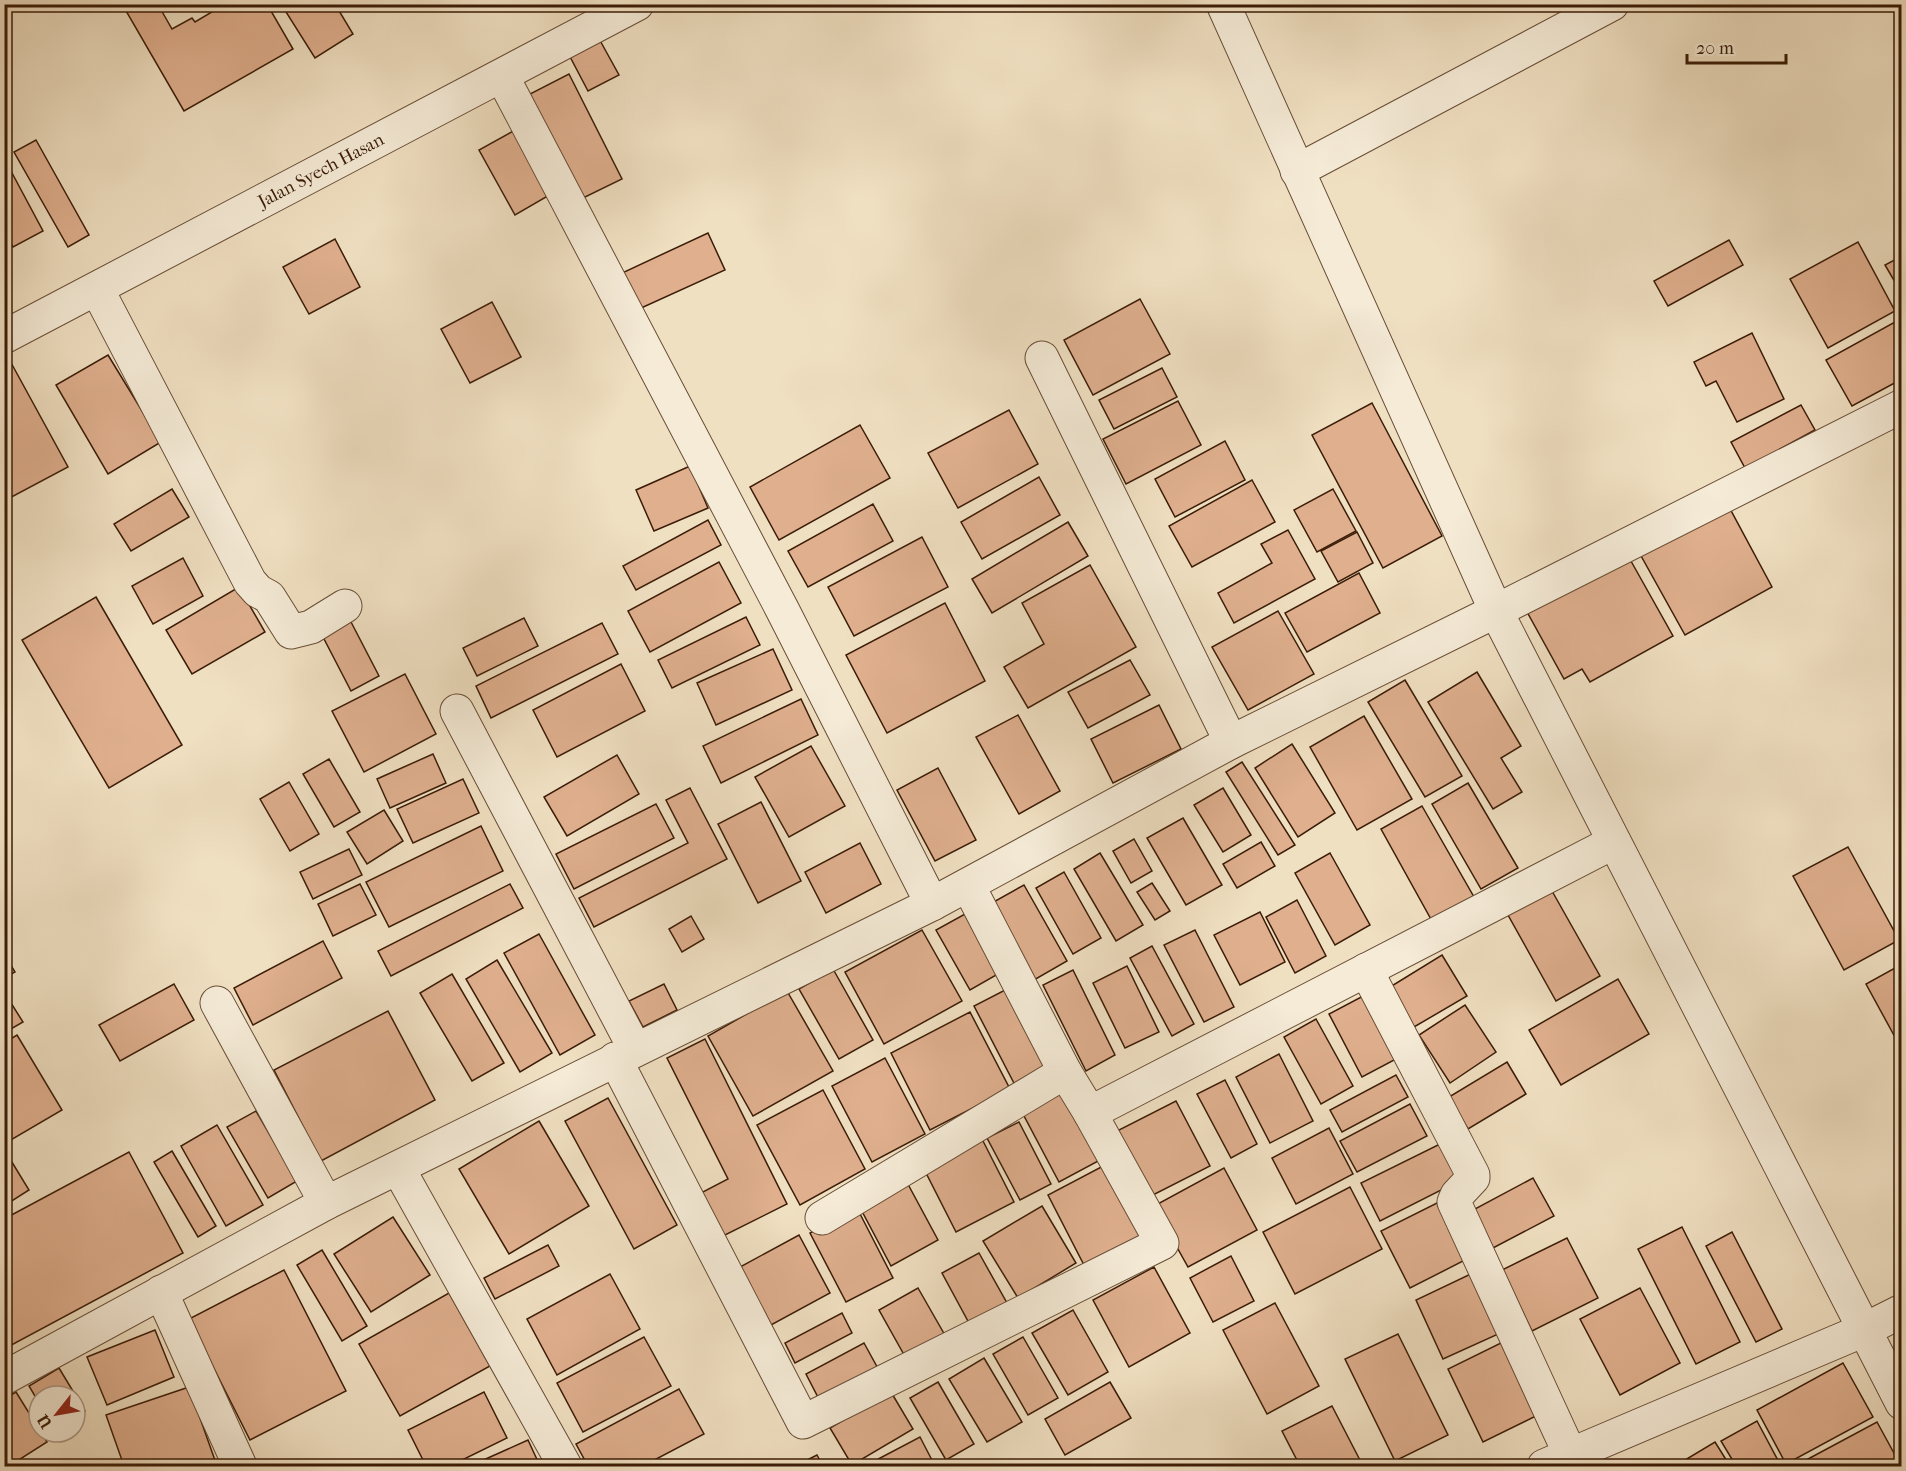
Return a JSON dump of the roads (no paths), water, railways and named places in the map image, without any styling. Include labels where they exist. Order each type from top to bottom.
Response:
[{"type":"street","name":"Jalan Syech Hasan","points":[[4,337],[637,4]]},
{"type":"street","points":[[1223,4],[1496,611],[1902,1403]]},
{"type":"street","points":[[1297,171],[1612,4]]},
{"type":"street","points":[[502,76],[783,609],[932,903]]},
{"type":"street","points":[[97,289],[250,582],[258,591],[269,597],[291,632],[311,627],[345,606]]},
{"type":"street","points":[[1042,358],[1231,742]]},
{"type":"street","points":[[4,1378],[326,1203],[968,885],[1231,742],[1902,406]]},
{"type":"street","points":[[457,711],[803,1422],[1162,1244],[1065,1072],[968,885]]},
{"type":"street","points":[[1090,1113],[1614,842]]},
{"type":"street","points":[[1366,970],[1473,1174],[1473,1178],[1456,1195],[1454,1202],[1557,1461],[1864,1330],[1902,1311]]},
{"type":"street","points":[[217,1003],[326,1203]]},
{"type":"street","points":[[822,1218],[1065,1072]]},
{"type":"street","points":[[398,1168],[565,1467]]},
{"type":"street","points":[[162,1292],[240,1467]]}]
